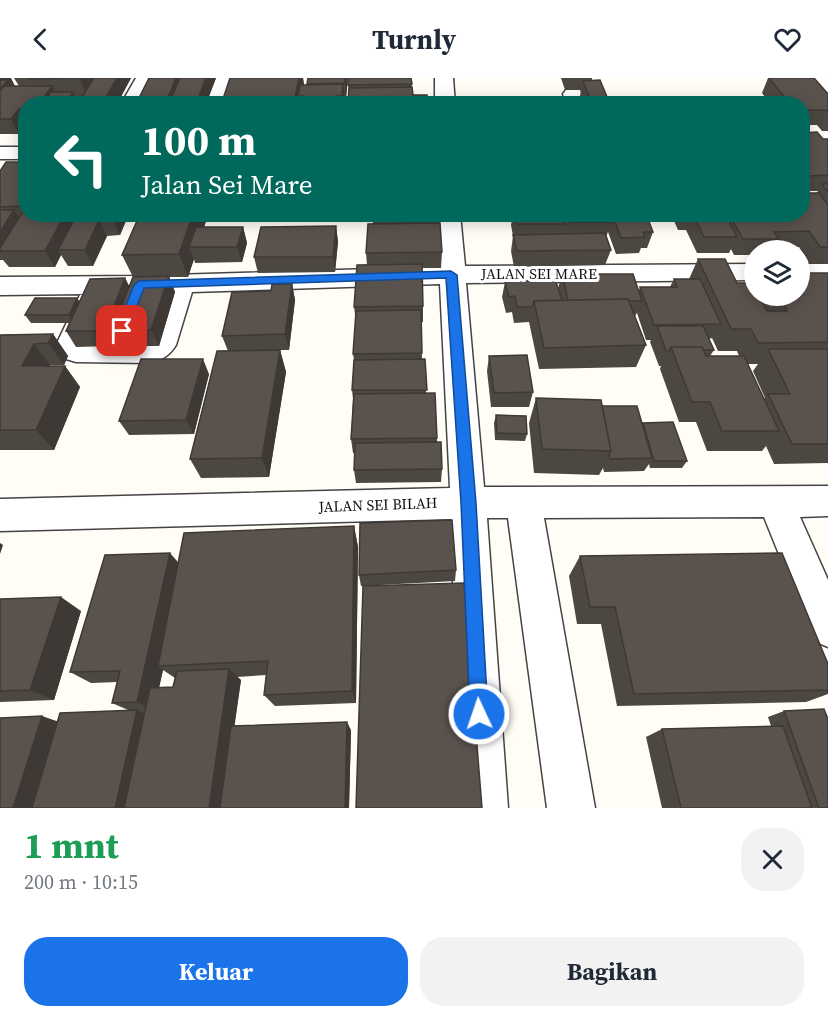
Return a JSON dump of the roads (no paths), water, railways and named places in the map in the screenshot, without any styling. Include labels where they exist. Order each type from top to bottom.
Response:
[{"type":"street","points":[[135,96],[145,78]]},
{"type":"street","points":[[219,96],[225,78]]},
{"type":"street","points":[[444,78],[445,96]]},
{"type":"street","points":[[0,153],[18,153]]},
{"type":"street","points":[[448,222],[468,503],[484,808]]},
{"type":"street","name":"JALAN SEI MARE","points":[[0,286],[139,287],[451,275],[744,272]]},
{"type":"street","points":[[810,272],[828,272]]},
{"type":"street","points":[[114,352],[139,287]]},
{"type":"street","points":[[139,287],[171,288],[177,290],[179,294],[159,348],[147,353],[76,351],[73,348],[72,343],[76,330],[96,294],[139,287]]},
{"type":"street","name":"JALAN SEI BILAH","points":[[0,515],[523,502],[828,501]]},
{"type":"street","points":[[523,502],[572,808]]},
{"type":"street","points":[[776,502],[828,627]]}]
